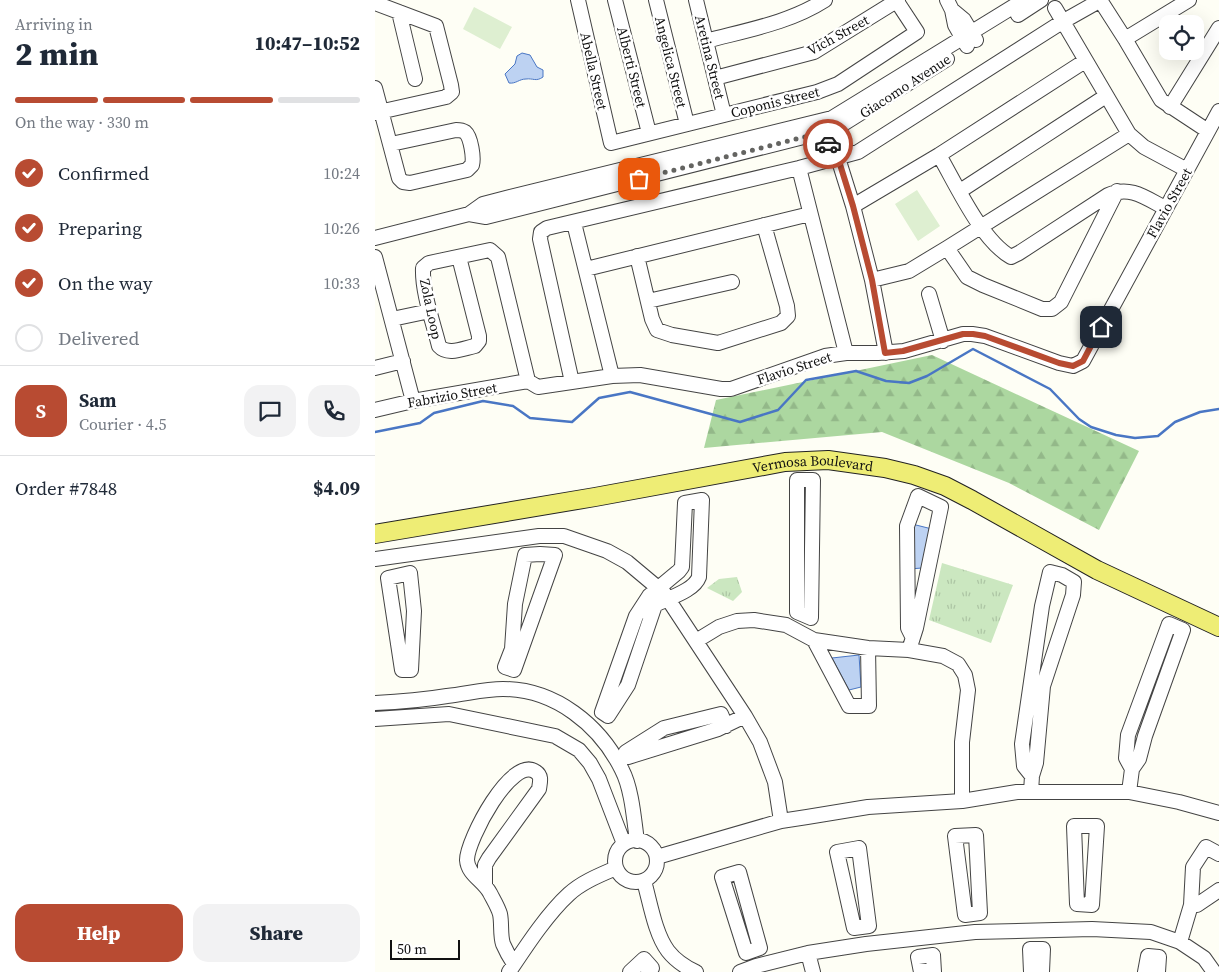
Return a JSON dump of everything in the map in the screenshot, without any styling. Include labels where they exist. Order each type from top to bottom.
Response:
[{"type":"main road","name":"Vermosa Boulevard","points":[[375,534],[595,497],[785,462],[828,460],[885,468],[914,475],[945,486],[1097,570],[1219,627]]},
{"type":"street","name":"Abella Street","points":[[578,0],[611,143]]},
{"type":"street","name":"Alberti Street","points":[[615,0],[649,133]]},
{"type":"street","name":"Angelica Street","points":[[656,0],[687,124]]},
{"type":"street","name":"Aretina Street","points":[[696,0],[724,115]]},
{"type":"street","points":[[706,41],[791,18],[825,0]]},
{"type":"street","name":"Coponis Street","points":[[611,143],[817,92],[838,84],[917,32],[897,0]]},
{"type":"street","name":"Vich Street","points":[[715,78],[813,52],[897,0]]},
{"type":"street","name":"Giacomo Avenue","points":[[970,39],[1025,0]]},
{"type":"street","name":"Giacomo Avenue","points":[[375,238],[469,214],[483,204],[508,204],[828,125],[970,39],[1041,0]]},
{"type":"street","points":[[572,382],[540,239],[541,232],[547,228],[799,168],[858,152],[1062,22],[1100,0],[1161,100],[1208,131]]},
{"type":"street","points":[[1125,39],[1189,0]]},
{"type":"street","points":[[375,3],[436,26],[451,85],[451,92],[446,97],[378,113]]},
{"type":"street","points":[[950,5],[964,20],[970,39]]},
{"type":"street","points":[[1055,8],[1129,134],[1144,147],[1187,170]]},
{"type":"street","points":[[399,12],[415,79]]},
{"type":"street","points":[[1170,107],[1219,28]]},
{"type":"street","points":[[853,206],[939,155],[1085,61]]},
{"type":"street","points":[[375,88],[378,113],[391,144],[399,178],[403,182],[410,183],[467,170],[473,165],[474,159],[467,136],[463,131],[456,130],[391,144]]},
{"type":"street","points":[[960,191],[1106,96]]},
{"type":"street","name":"Flavio Street","points":[[528,381],[538,387],[613,376],[640,375],[721,389],[731,389],[825,356],[846,353],[903,351],[963,334],[985,336],[1059,363],[1073,366],[1083,361],[1219,111]]},
{"type":"street","points":[[828,125],[841,144],[838,158],[853,206],[872,280],[885,353]]},
{"type":"street","points":[[872,280],[909,271],[981,228],[1129,134]]},
{"type":"street","points":[[939,155],[981,228],[1003,252],[1011,257],[1118,191],[1137,193],[1165,208]]},
{"type":"street","points":[[799,168],[846,353]]},
{"type":"street","points":[[947,248],[967,277],[1041,309],[1052,309],[1061,302],[1118,191]]},
{"type":"street","points":[[1085,212],[1100,224]]},
{"type":"street","points":[[586,269],[810,214]]},
{"type":"street","points":[[575,222],[613,376]]},
{"type":"street","points":[[637,256],[652,319],[657,330],[672,335],[717,343],[781,323],[788,316],[787,306],[764,225]]},
{"type":"street","name":"Zola Loop","points":[[459,257],[479,341],[475,346],[449,352],[439,346],[430,310],[423,268],[429,263],[490,250],[496,253],[498,257],[528,381]]},
{"type":"street","points":[[375,257],[413,401]]},
{"type":"street","points":[[648,301],[732,282]]},
{"type":"street","points":[[929,294],[943,341]]},
{"type":"street","points":[[392,319],[430,310]]},
{"type":"street","points":[[375,368],[403,361]]},
{"type":"street","name":"Fabrizio Street","points":[[375,410],[413,401],[528,381]]},
{"type":"street","points":[[797,480],[813,480],[811,618],[803,615],[797,612],[797,480]]},
{"type":"street","points":[[909,650],[916,628],[941,506],[918,496],[907,526],[908,628],[912,636]]},
{"type":"street","points":[[658,597],[628,685],[607,716],[602,712],[636,616],[658,597],[682,567],[685,503],[702,500],[699,577],[692,587],[658,597]]},
{"type":"street","points":[[539,536],[540,554]]},
{"type":"street","points":[[375,559],[539,536],[565,536],[607,550],[627,562],[696,641],[745,716],[760,742],[775,782],[781,821]]},
{"type":"street","points":[[540,554],[555,555],[514,670],[505,667],[511,648],[515,604],[525,555],[540,554]]},
{"type":"street","points":[[395,556],[398,576]]},
{"type":"street","points":[[1031,792],[1032,776],[1036,763],[1043,686],[1073,595],[1074,582],[1062,575],[1050,572],[1042,606],[1022,744],[1024,766],[1032,776]]},
{"type":"street","points":[[410,573],[414,611],[411,670],[403,670],[388,578],[398,576],[410,573]]},
{"type":"street","points":[[798,631],[803,615]]},
{"type":"street","points":[[696,641],[719,628],[737,621],[754,620],[787,625],[814,640],[868,648],[909,650],[943,656],[958,664],[965,675],[967,690],[962,742],[962,800]]},
{"type":"street","points":[[1129,792],[1132,769],[1139,759],[1145,736],[1183,630],[1169,624],[1129,735],[1126,758],[1132,769]]},
{"type":"street","points":[[814,640],[849,706],[869,706],[868,648]]},
{"type":"street","points":[[375,703],[504,689],[529,692],[546,697],[570,709],[608,747],[623,771],[632,806],[631,842]]},
{"type":"street","points":[[448,696],[449,714]]},
{"type":"street","points":[[375,719],[449,714],[555,736],[579,750],[590,763],[631,842]]},
{"type":"street","points":[[726,726],[721,714],[664,728],[626,752],[628,757],[726,726],[745,716]]},
{"type":"street","points":[[485,884],[471,873],[467,861],[469,847],[489,808],[505,784],[522,770],[532,770],[539,774],[539,789],[485,865],[485,884],[499,913],[503,943],[511,968]]},
{"type":"street","points":[[657,858],[781,821],[868,807],[962,800],[1017,792],[1129,792],[1179,802],[1219,813]]},
{"type":"street","points":[[1074,826],[1097,826],[1092,905],[1085,905],[1077,904],[1074,826]]},
{"type":"street","points":[[976,834],[981,914],[972,915],[965,915],[955,836],[976,834]]},
{"type":"street","points":[[631,842],[643,842],[650,845],[657,858],[655,872],[644,881],[630,881],[619,874],[617,868],[617,855],[631,842]]},
{"type":"street","points":[[1180,942],[1191,905],[1193,867],[1205,846],[1219,854]]},
{"type":"street","points":[[859,848],[869,926],[861,927],[854,928],[837,852],[859,848]]},
{"type":"street","points":[[511,968],[528,943],[569,894],[588,881],[617,868]]},
{"type":"street","points":[[739,872],[760,948],[752,951],[746,953],[722,877],[739,872]]},
{"type":"street","points":[[644,881],[657,925],[668,951],[682,965],[696,972]]},
{"type":"street","points":[[1191,905],[1197,905],[1219,890]]},
{"type":"street","points":[[1085,905],[1086,929]]},
{"type":"street","points":[[972,915],[975,932]]},
{"type":"street","points":[[861,927],[866,944]]},
{"type":"street","points":[[740,972],[808,953],[866,944],[975,932],[1036,932],[1086,929],[1151,932],[1180,942],[1204,958],[1213,972]]},
{"type":"street","points":[[1036,932],[1037,949]]},
{"type":"street","points":[[1153,956],[1156,934]]},
{"type":"street","points":[[924,937],[926,956]]},
{"type":"street","points":[[1031,972],[1031,949],[1043,949],[1042,972]]},
{"type":"street","points":[[630,972],[644,959],[648,968],[668,951]]},
{"type":"street","points":[[752,951],[756,966]]},
{"type":"street","points":[[808,953],[813,972]]},
{"type":"street","points":[[921,972],[918,957],[926,956],[933,956],[934,972]]},
{"type":"street","points":[[1145,972],[1147,956],[1159,957],[1158,972]]},
{"type":"green space","points":[[474,7],[512,27],[500,49],[463,29]]},
{"type":"green space","points":[[917,190],[940,226],[918,241],[895,204]]},
{"type":"green space","points":[[932,355],[1139,451],[1099,530],[1009,483],[882,432],[704,448],[716,400]]},
{"type":"green space","points":[[942,563],[1013,585],[991,643],[929,620]]},
{"type":"green space","points":[[737,577],[742,592],[733,601],[707,588],[719,579]]},
{"type":"water","points":[[522,53],[530,55],[537,67],[543,70],[543,77],[535,80],[524,79],[509,83],[505,74],[515,64],[517,56]]},
{"type":"water","points":[[908,523],[932,529],[922,568],[909,569]]},
{"type":"water","points":[[859,655],[861,687],[849,690],[832,658]]},
{"type":"waterway","points":[[375,432],[420,423],[434,413],[483,401],[513,406],[530,418],[572,422],[599,398],[630,392],[740,422],[778,410],[806,380],[856,371],[886,381],[909,383],[927,376],[973,349],[1050,389],[1079,419],[1091,427],[1116,435],[1135,438],[1158,436],[1175,422],[1200,412],[1219,409]]},
{"type":"way so far","points":[[639,179],[824,132],[828,144]]},
{"type":"route","points":[[828,144],[829,148],[838,158],[853,206],[872,280],[885,353],[903,351],[963,334],[973,334],[985,336],[1059,363],[1073,366],[1083,361],[1101,327]]}]
